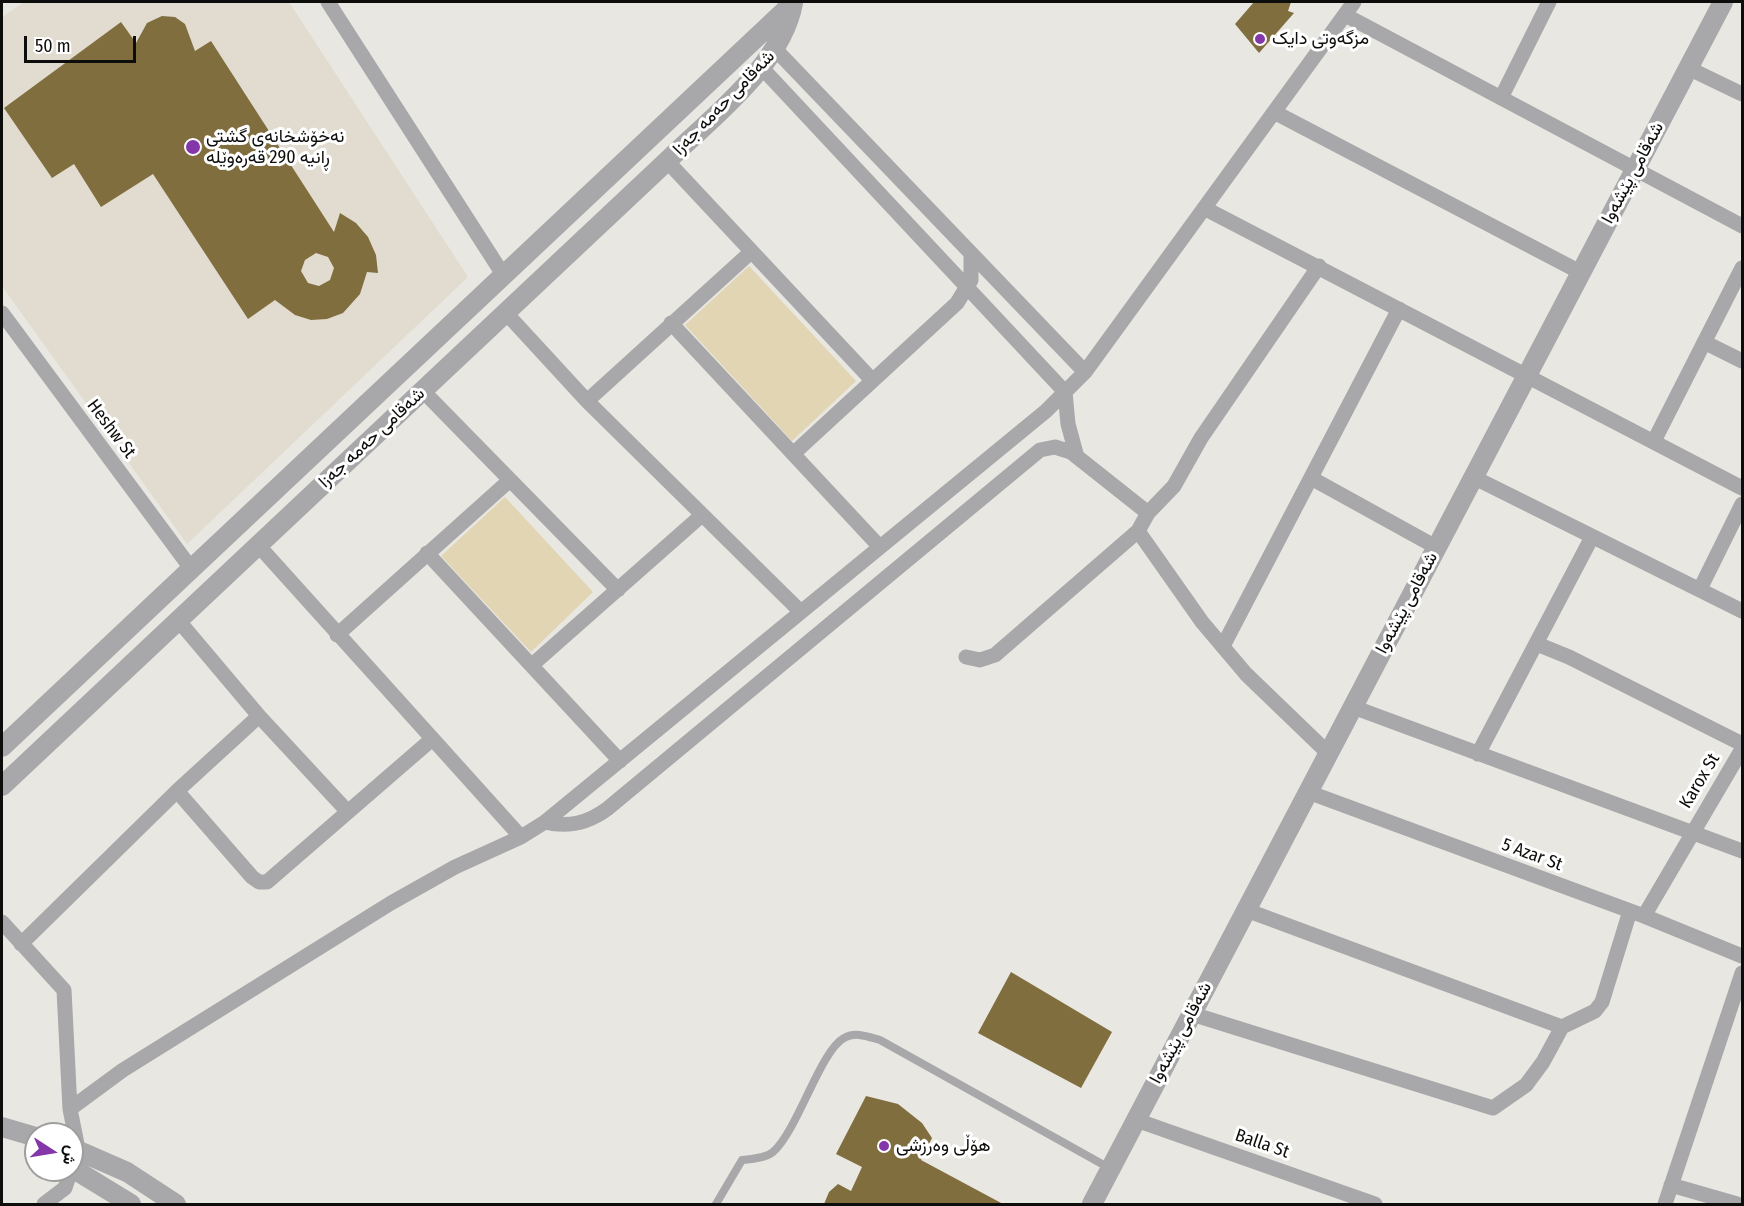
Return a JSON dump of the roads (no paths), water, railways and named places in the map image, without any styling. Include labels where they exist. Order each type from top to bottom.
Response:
[{"type":"street","points":[[328,2],[504,276]]},
{"type":"street","name":"شەقامی حەمە جەزا","points":[[2,747],[190,567],[504,276],[793,2]]},
{"type":"street","name":"شەقامی حەمە جەزا","points":[[2,786],[667,161],[762,68],[776,50],[787,28],[793,2]]},
{"type":"street","points":[[70,1109],[123,1070],[412,891],[521,837],[545,822],[1046,411],[1085,372],[1354,2]]},
{"type":"street","points":[[1501,98],[1549,2]]},
{"type":"street","name":"شەقامی پێشەوا","points":[[1092,1204],[1722,2]]},
{"type":"street","points":[[1345,15],[1743,226]]},
{"type":"street","points":[[776,50],[1085,372]]},
{"type":"street","points":[[762,68],[1065,392],[1068,424],[1077,457]]},
{"type":"street","points":[[1688,68],[1743,94]]},
{"type":"street","points":[[1274,112],[1580,272]]},
{"type":"street","points":[[667,161],[872,380]]},
{"type":"street","points":[[1204,208],[1743,488]]},
{"type":"street","points":[[587,401],[751,252]]},
{"type":"street","points":[[793,454],[957,303],[967,289],[972,271],[970,253]]},
{"type":"street","points":[[966,657],[980,660],[995,656],[1138,531],[1148,513],[1174,486],[1201,438],[1319,266]]},
{"type":"street","points":[[1654,441],[1743,268]]},
{"type":"street","points":[[1223,646],[1400,309]]},
{"type":"street","name":"Heshw St","points":[[2,313],[190,567]]},
{"type":"street","points":[[506,313],[587,401],[801,612]]},
{"type":"street","points":[[671,323],[879,546]]},
{"type":"street","points":[[1704,342],[1743,360]]},
{"type":"street","points":[[423,391],[618,590]]},
{"type":"street","points":[[545,822],[562,825],[580,823],[607,809],[1034,453],[1055,447],[1077,457],[1148,513]]},
{"type":"street","points":[[302,463],[321,486]]},
{"type":"street","points":[[1473,477],[1743,611]]},
{"type":"street","points":[[1311,478],[1436,547]]},
{"type":"street","points":[[337,634],[510,480]]},
{"type":"street","points":[[258,504],[278,527]]},
{"type":"street","points":[[1700,590],[1742,509]]},
{"type":"street","points":[[532,665],[702,515]]},
{"type":"street","points":[[1138,531],[1246,674],[1328,753]]},
{"type":"street","points":[[1478,754],[1592,537]]},
{"type":"street","points":[[258,545],[431,740],[521,837]]},
{"type":"street","points":[[427,553],[620,761]]},
{"type":"street","points":[[178,620],[259,716],[348,812]]},
{"type":"street","points":[[1537,644],[1569,657],[1743,744]]},
{"type":"street","points":[[1353,706],[1692,834],[1743,851]]},
{"type":"street","points":[[21,944],[177,791],[259,716]]},
{"type":"street","points":[[177,791],[259,882],[270,879],[431,740]]},
{"type":"street","name":"Karox St","points":[[1562,1027],[1595,1011],[1602,1002],[1637,913],[1692,834],[1743,749]]},
{"type":"street","name":"5 Azar St","points":[[1308,792],[1637,913],[1743,956]]},
{"type":"street","points":[[1192,1014],[1492,1108],[1526,1085],[1543,1062],[1562,1027],[1246,910]]},
{"type":"street","points":[[2,922],[64,990],[71,1122]]},
{"type":"street","points":[[1665,1204],[1743,973]]},
{"type":"street","name":"Balla St","points":[[1136,1120],[1376,1204]]},
{"type":"street","points":[[4,1127],[24,1133]]},
{"type":"street","points":[[4,1127],[24,1139]]},
{"type":"street","points":[[84,1161],[127,1172],[176,1204]]},
{"type":"street","points":[[84,1166],[131,1204]]},
{"type":"street","points":[[44,1204],[65,1188],[67,1182]]},
{"type":"street","points":[[1671,1185],[1737,1204]]},
{"type":"lane","points":[[716,1204],[742,1160],[772,1153],[785,1136],[831,1052],[844,1038],[862,1035],[880,1040],[1111,1168]]},
{"type":"place","name":"مزگەوتی دایک","points":[[1260,39]]},
{"type":"place","name":"نەخۆشخانەی گشتی ڕانیە 290 قەرەوێلە","points":[[193,147]]},
{"type":"place","name":"هۆڵی وەرزشی","points":[[884,1146]]}]
